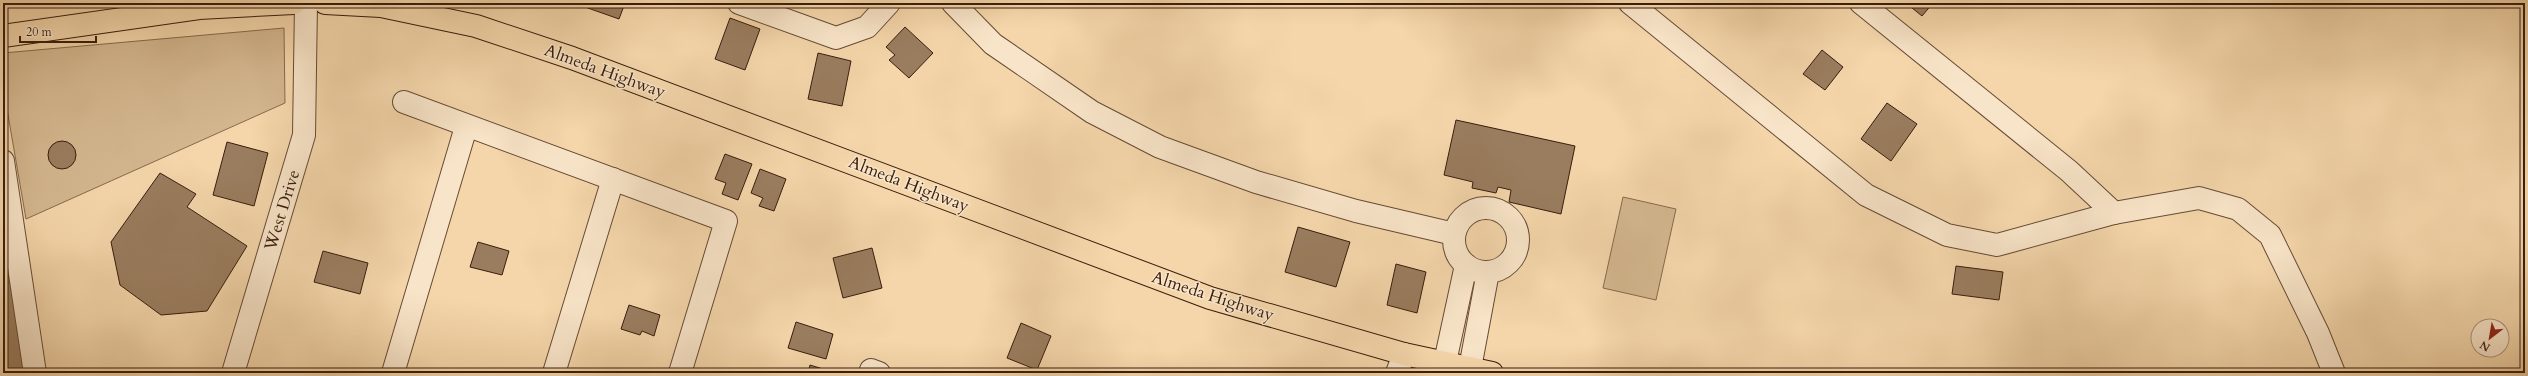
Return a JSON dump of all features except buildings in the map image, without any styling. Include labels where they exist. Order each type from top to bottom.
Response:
[{"type":"highway","points":[[3,36],[199,8],[281,3]]},
{"type":"highway","name":"Almeda Highway","points":[[325,3],[381,6],[476,26],[572,58],[1210,298],[1401,363],[1445,362],[1492,373]]},
{"type":"street","name":"West Drive","points":[[233,373],[304,135],[304,42],[306,3]]},
{"type":"street","points":[[739,3],[836,38],[867,27],[889,3]]},
{"type":"street","points":[[953,3],[993,44],[1092,112],[1160,147],[1256,182],[1356,211],[1454,234]]},
{"type":"street","points":[[1630,3],[1866,195],[1947,236],[1997,244],[2114,213],[2199,198],[2238,209],[2270,235],[2318,333],[2334,373]]},
{"type":"street","points":[[1861,3],[2069,171],[2114,213]]},
{"type":"street","points":[[404,102],[726,221],[680,373]]},
{"type":"street","points":[[393,373],[466,126]]},
{"type":"street","points":[[3,161],[35,373]]},
{"type":"street","points":[[554,373],[613,179]]},
{"type":"street","points":[[1488,208],[1499,211],[1509,218],[1515,228],[1518,240],[1516,251],[1510,261],[1500,268],[1488,272],[1477,270],[1466,265],[1458,256],[1454,245],[1454,234],[1458,223],[1466,214],[1476,209],[1488,208]]},
{"type":"street","points":[[1445,362],[1466,265]]},
{"type":"street","points":[[1470,368],[1488,272]]},
{"type":"street","points":[[1452,332],[1476,338]]},
{"type":"street","points":[[870,373],[871,370],[879,373]]},
{"type":"shaded area","points":[[284,28],[285,103],[26,219],[3,86],[3,53]]},
{"type":"shaded area","points":[[1623,197],[1676,209],[1656,300],[1603,288]]}]
